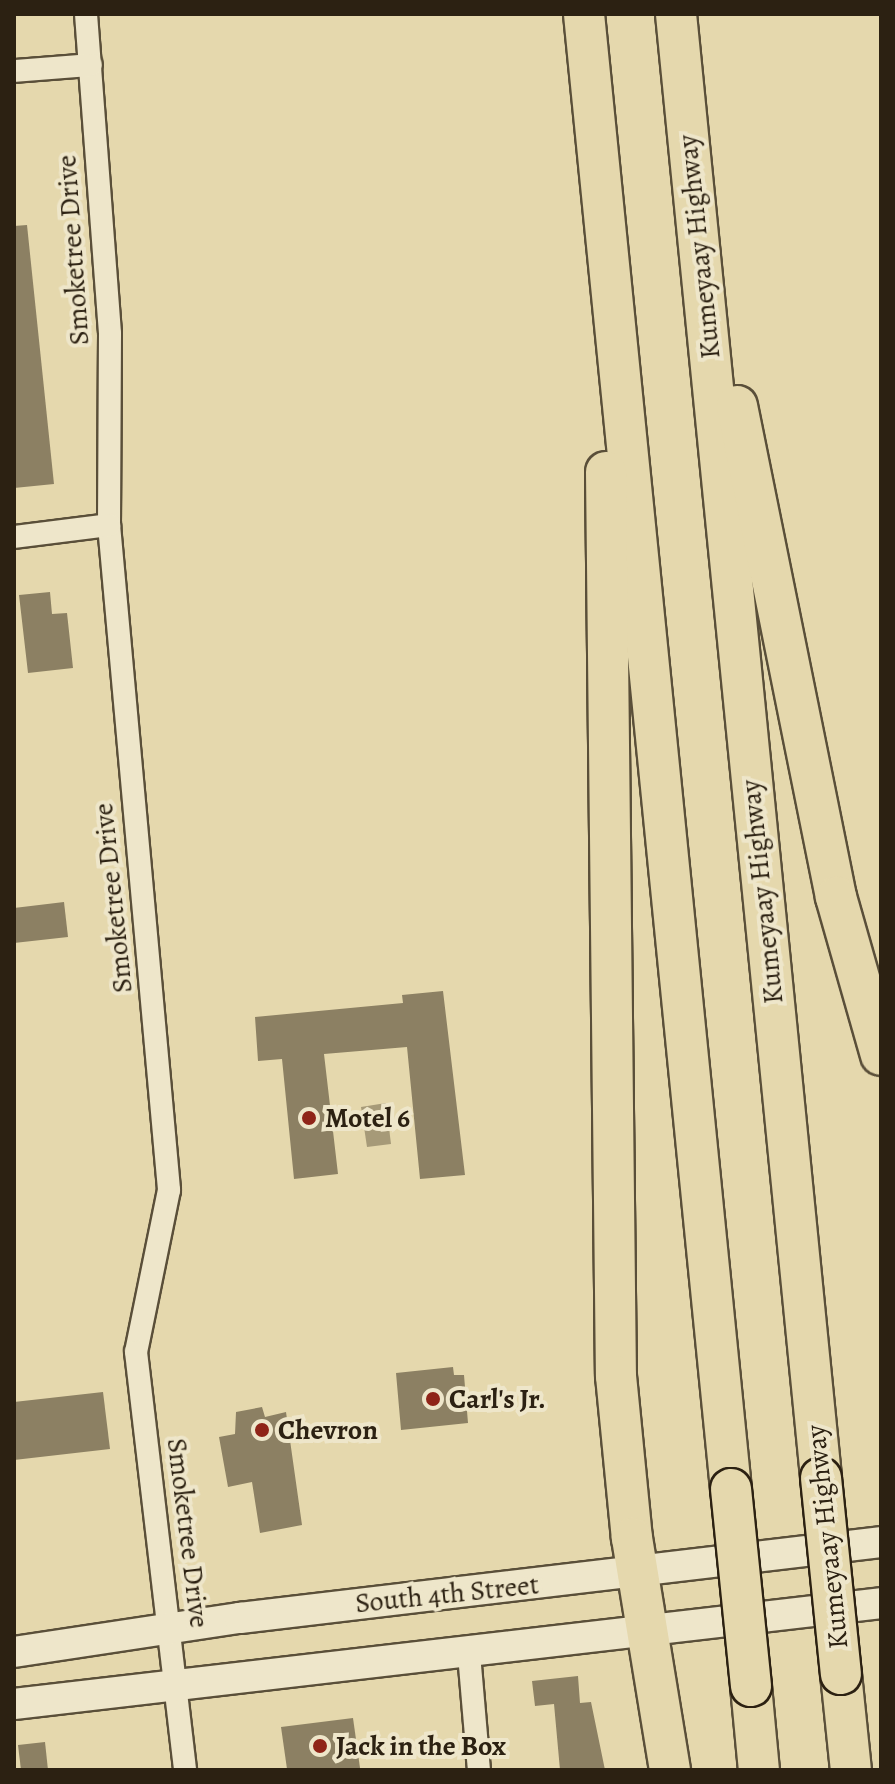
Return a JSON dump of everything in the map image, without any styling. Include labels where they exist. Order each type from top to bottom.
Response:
[{"type":"highway","points":[[584,14],[759,1770]]},
{"type":"highway","name":"Kumeyaay Highway","points":[[676,14],[851,1770]]},
{"type":"highway","points":[[694,195],[836,897],[881,1055]]},
{"type":"highway","points":[[616,337],[606,449],[616,1376],[637,1573],[670,1770]]},
{"type":"main road","name":"South 4th Street","points":[[14,1652],[170,1627],[881,1542]]},
{"type":"main road","points":[[14,1704],[647,1634],[881,1603]]},
{"type":"street","name":"Smoketree Drive","points":[[86,14],[110,334],[109,525],[165,1103],[169,1190],[136,1352],[185,1770]]},
{"type":"street","points":[[14,71],[91,65]]},
{"type":"street","points":[[14,537],[109,525]]},
{"type":"street","points":[[469,1654],[479,1770]]},
{"type":"shaded area","points":[[386,1103],[391,1144],[367,1147],[361,1107]]},
{"type":"building","points":[[27,225],[54,484],[14,488],[14,226]]},
{"type":"building","points":[[50,592],[52,614],[67,613],[73,668],[28,673],[19,595]]},
{"type":"building","points":[[64,902],[68,937],[14,943],[14,908]]},
{"type":"building","name":"Motel 6","points":[[443,991],[465,1175],[420,1179],[407,1047],[324,1054],[338,1174],[294,1179],[282,1059],[258,1061],[255,1017],[403,1003],[402,995]]},
{"type":"building","name":"Carl's Jr.","points":[[453,1367],[454,1375],[464,1375],[468,1423],[401,1430],[396,1373]]},
{"type":"building","points":[[103,1392],[110,1449],[14,1460],[14,1402]]},
{"type":"building","name":"Chevron","points":[[262,1407],[265,1417],[286,1412],[302,1525],[260,1533],[252,1482],[228,1487],[219,1437],[235,1434],[236,1412]]},
{"type":"building","points":[[578,1676],[580,1703],[591,1702],[605,1770],[560,1770],[554,1704],[535,1706],[532,1681]]},
{"type":"building","name":"Jack in the Box","points":[[353,1718],[360,1768],[287,1769],[281,1727]]},
{"type":"building","points":[[45,1742],[48,1770],[21,1770],[18,1745]]},
{"type":"place","name":"Motel 6","points":[[309,1118]]},
{"type":"place","name":"Carl's Jr.","points":[[433,1399]]},
{"type":"place","name":"Chevron","points":[[262,1430]]},
{"type":"place","name":"Jack in the Box","points":[[320,1746]]}]
